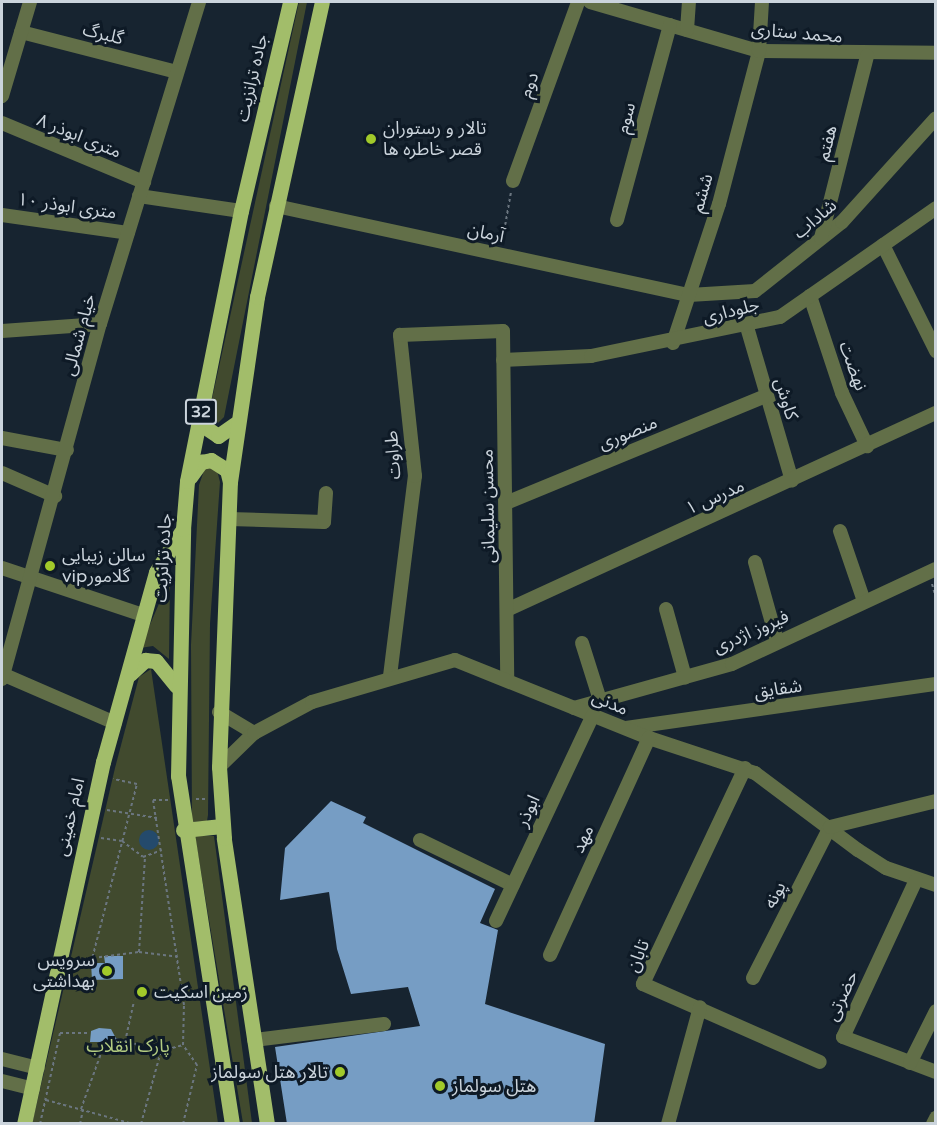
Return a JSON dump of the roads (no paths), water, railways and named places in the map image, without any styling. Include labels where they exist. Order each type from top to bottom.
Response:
[{"type":"main road","name":"جاده ترانزیت","points":[[232,1124],[183,830],[176,686],[183,530],[187,482],[241,211],[290,2]]},
{"type":"main road","name":"32","points":[[267,1124],[222,826],[219,712],[230,482],[235,424],[276,206],[322,2]]},
{"type":"main road","points":[[199,423],[218,436],[235,424]]},
{"type":"main road","points":[[187,482],[201,462],[211,460],[227,470],[230,482]]},
{"type":"main road","name":"امام خمینی","points":[[24,1124],[38,1068],[86,832],[130,674],[143,615],[156,572],[183,530]]},
{"type":"main road","points":[[130,674],[145,660],[156,661],[176,686]]},
{"type":"main road","points":[[183,830],[222,826]]},
{"type":"street","points":[[2,96],[30,2]]},
{"type":"street","name":"خیام شمالی","points":[[2,676],[55,496],[100,324],[199,2]]},
{"type":"street","name":"دوم","points":[[513,181],[578,2]]},
{"type":"street","name":"محمد ستاری","points":[[590,2],[759,51],[867,56],[936,53]]},
{"type":"street","points":[[687,30],[689,2]]},
{"type":"street","name":"ششم","points":[[673,343],[759,51],[762,2]]},
{"type":"street","name":"سوم","points":[[616,220],[670,25]]},
{"type":"street","name":"گلبرگ","points":[[21,32],[177,72]]},
{"type":"street","name":"هفتم","points":[[821,238],[867,56]]},
{"type":"street","name":"شاداب","points":[[689,295],[755,291],[821,238],[936,118]]},
{"type":"street","name":"۸ متری ابوذر","points":[[2,123],[144,182]]},
{"type":"street","points":[[139,196],[241,211]]},
{"type":"street","name":"آرمان","points":[[276,206],[689,295]]},
{"type":"street","name":"جلوداری","points":[[503,360],[591,356],[673,343],[747,327],[780,317],[936,208]]},
{"type":"street","name":"۱۰ متری ابوذر","points":[[2,215],[128,233]]},
{"type":"street","points":[[883,245],[936,351]]},
{"type":"street","name":"نهضت","points":[[810,296],[842,393],[867,446]]},
{"type":"street","points":[[2,331],[100,324]]},
{"type":"street","name":"کاوش","points":[[747,327],[765,396],[792,481]]},
{"type":"street","name":"محسن سلیمانی","points":[[503,331],[507,680]]},
{"type":"street","name":"طراوت","points":[[390,676],[415,476],[400,335],[503,331]]},
{"type":"street","name":"منصوری","points":[[506,503],[765,396]]},
{"type":"street","name":"مدرس ۱","points":[[507,610],[936,413]]},
{"type":"street","points":[[2,438],[67,450]]},
{"type":"street","points":[[2,473],[55,496]]},
{"type":"street","points":[[229,519],[324,522],[326,493]]},
{"type":"street","points":[[840,531],[863,598]]},
{"type":"street","points":[[755,562],[777,641]]},
{"type":"street","points":[[2,568],[143,615]]},
{"type":"street","name":"فیروز اژدری","points":[[574,708],[732,663],[863,598],[936,570]]},
{"type":"street","points":[[666,609],[685,676]]},
{"type":"street","points":[[582,643],[600,700]]},
{"type":"street","name":"مدنی","points":[[219,767],[254,733],[312,702],[390,676],[455,660],[649,738],[745,768],[830,827],[858,850],[916,880],[936,885]]},
{"type":"street","points":[[2,676],[115,723]]},
{"type":"street","name":"شقایق","points":[[625,728],[936,684]]},
{"type":"street","points":[[219,712],[254,733]]},
{"type":"street","name":"ابوذر","points":[[496,921],[593,716]]},
{"type":"street","name":"مهد","points":[[550,955],[649,738]]},
{"type":"street","name":"تابان","points":[[745,768],[643,984],[700,1007],[819,1062]]},
{"type":"street","points":[[830,827],[936,801]]},
{"type":"street","name":"پونه","points":[[753,978],[830,827]]},
{"type":"street","points":[[420,840],[513,885]]},
{"type":"street","name":"حضرتی","points":[[916,880],[843,1037],[936,1072]]},
{"type":"street","points":[[668,1124],[700,1007]]},
{"type":"street","points":[[910,1063],[936,1011]]},
{"type":"street","points":[[255,1040],[384,1024]]},
{"type":"street","points":[[2,1059],[38,1068]]},
{"type":"street","points":[[2,1081],[33,1089]]},
{"type":"street","points":[[933,1124],[936,1118]]},
{"type":"water","points":[[149,830],[156,833],[159,840],[156,847],[149,850],[142,847],[139,840],[142,833]]},
{"type":"place","name":"تالار و رستوران قصر خاطره ها","points":[[371,139]]},
{"type":"place","name":"سالن زیبایی vipگلامور","points":[[50,566]]},
{"type":"place","name":"سرویس بهداشتی","points":[[107,971]]},
{"type":"place","name":"زمین اسکیت","points":[[142,992]]},
{"type":"place","name":"تالار هتل سولماز","points":[[340,1072]]},
{"type":"place","name":"هتل سولماز","points":[[440,1086]]},
{"type":"park label","name":"پارک انقلاب","points":[[128,1046]]}]
